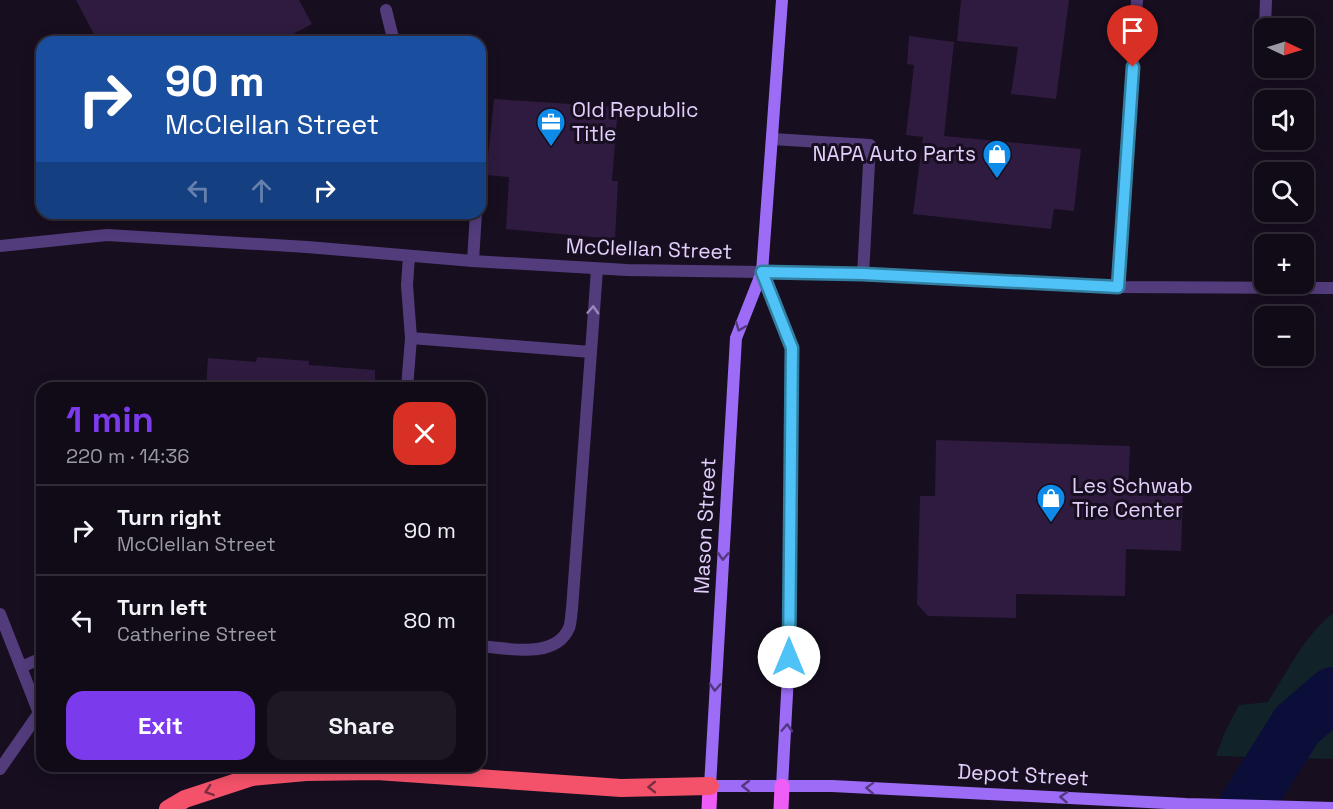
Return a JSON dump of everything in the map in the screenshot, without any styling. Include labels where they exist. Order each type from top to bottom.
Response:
[{"type":"highway","points":[[168,809],[186,800],[252,777],[306,772]]},
{"type":"highway","points":[[391,772],[621,788],[710,786]]},
{"type":"main road","name":"Mason Street","points":[[710,786],[736,338],[762,272],[782,0]]},
{"type":"main road","name":"Mason Street","points":[[762,272],[792,348],[789,657],[782,786]]},
{"type":"main road","name":"Depot Street","points":[[710,786],[915,789],[1186,804],[1333,808]]},
{"type":"main road","points":[[709,809],[710,786]]},
{"type":"main road","points":[[781,809],[782,786]]},
{"type":"street","points":[[1118,287],[1137,0]]},
{"type":"street","points":[[1265,18],[1266,0]]},
{"type":"street","points":[[386,10],[392,36]]},
{"type":"street","points":[[772,139],[870,145],[863,274]]},
{"type":"street","points":[[473,261],[476,219]]},
{"type":"street","name":"McClellan Street","points":[[0,246],[107,236],[307,247],[597,269],[863,274],[1118,287],[1333,288]]},
{"type":"street","points":[[407,382],[411,338],[407,285],[409,256]]},
{"type":"street","points":[[486,646],[538,649],[554,645],[568,629],[572,609],[597,269]]},
{"type":"street","points":[[411,338],[591,352]]},
{"type":"street","points":[[0,614],[36,705]]},
{"type":"street","points":[[21,667],[36,661]]},
{"type":"street","points":[[0,770],[36,717]]},
{"type":"shaded area","points":[[1333,613],[1333,759],[1216,756],[1239,705],[1268,702],[1305,643]]},
{"type":"building","points":[[76,0],[299,0],[312,24],[289,36],[95,36]]},
{"type":"building","points":[[961,0],[1069,0],[1056,99],[1011,94],[1018,47],[957,41]]},
{"type":"building","name":"NAPA Auto Parts","points":[[909,36],[954,42],[944,136],[1081,149],[1074,211],[1054,209],[1051,229],[913,214],[923,137],[906,135],[914,65],[907,64]]},
{"type":"building","points":[[494,99],[618,107],[612,181],[618,181],[615,239],[506,229],[509,177],[486,175]]},
{"type":"building","points":[[257,357],[309,361],[309,365],[375,370],[375,382],[206,382],[208,358],[256,362]]},
{"type":"building","name":"Les Schwab Tire Center","points":[[936,440],[1130,446],[1128,493],[1183,494],[1181,551],[1126,549],[1125,596],[1016,594],[1016,618],[928,616],[917,604],[920,496],[935,496]]},
{"type":"waterway","points":[[1244,809],[1297,725],[1333,694]]},
{"type":"place","name":"Old Republic Title","points":[[551,148]]},
{"type":"place","name":"NAPA Auto Parts","points":[[997,180]]},
{"type":"place","name":"Les Schwab Tire Center","points":[[1051,524]]},
{"type":"route","points":[[789,657],[792,348],[762,272],[863,274],[1118,287],[1133,67]]}]
